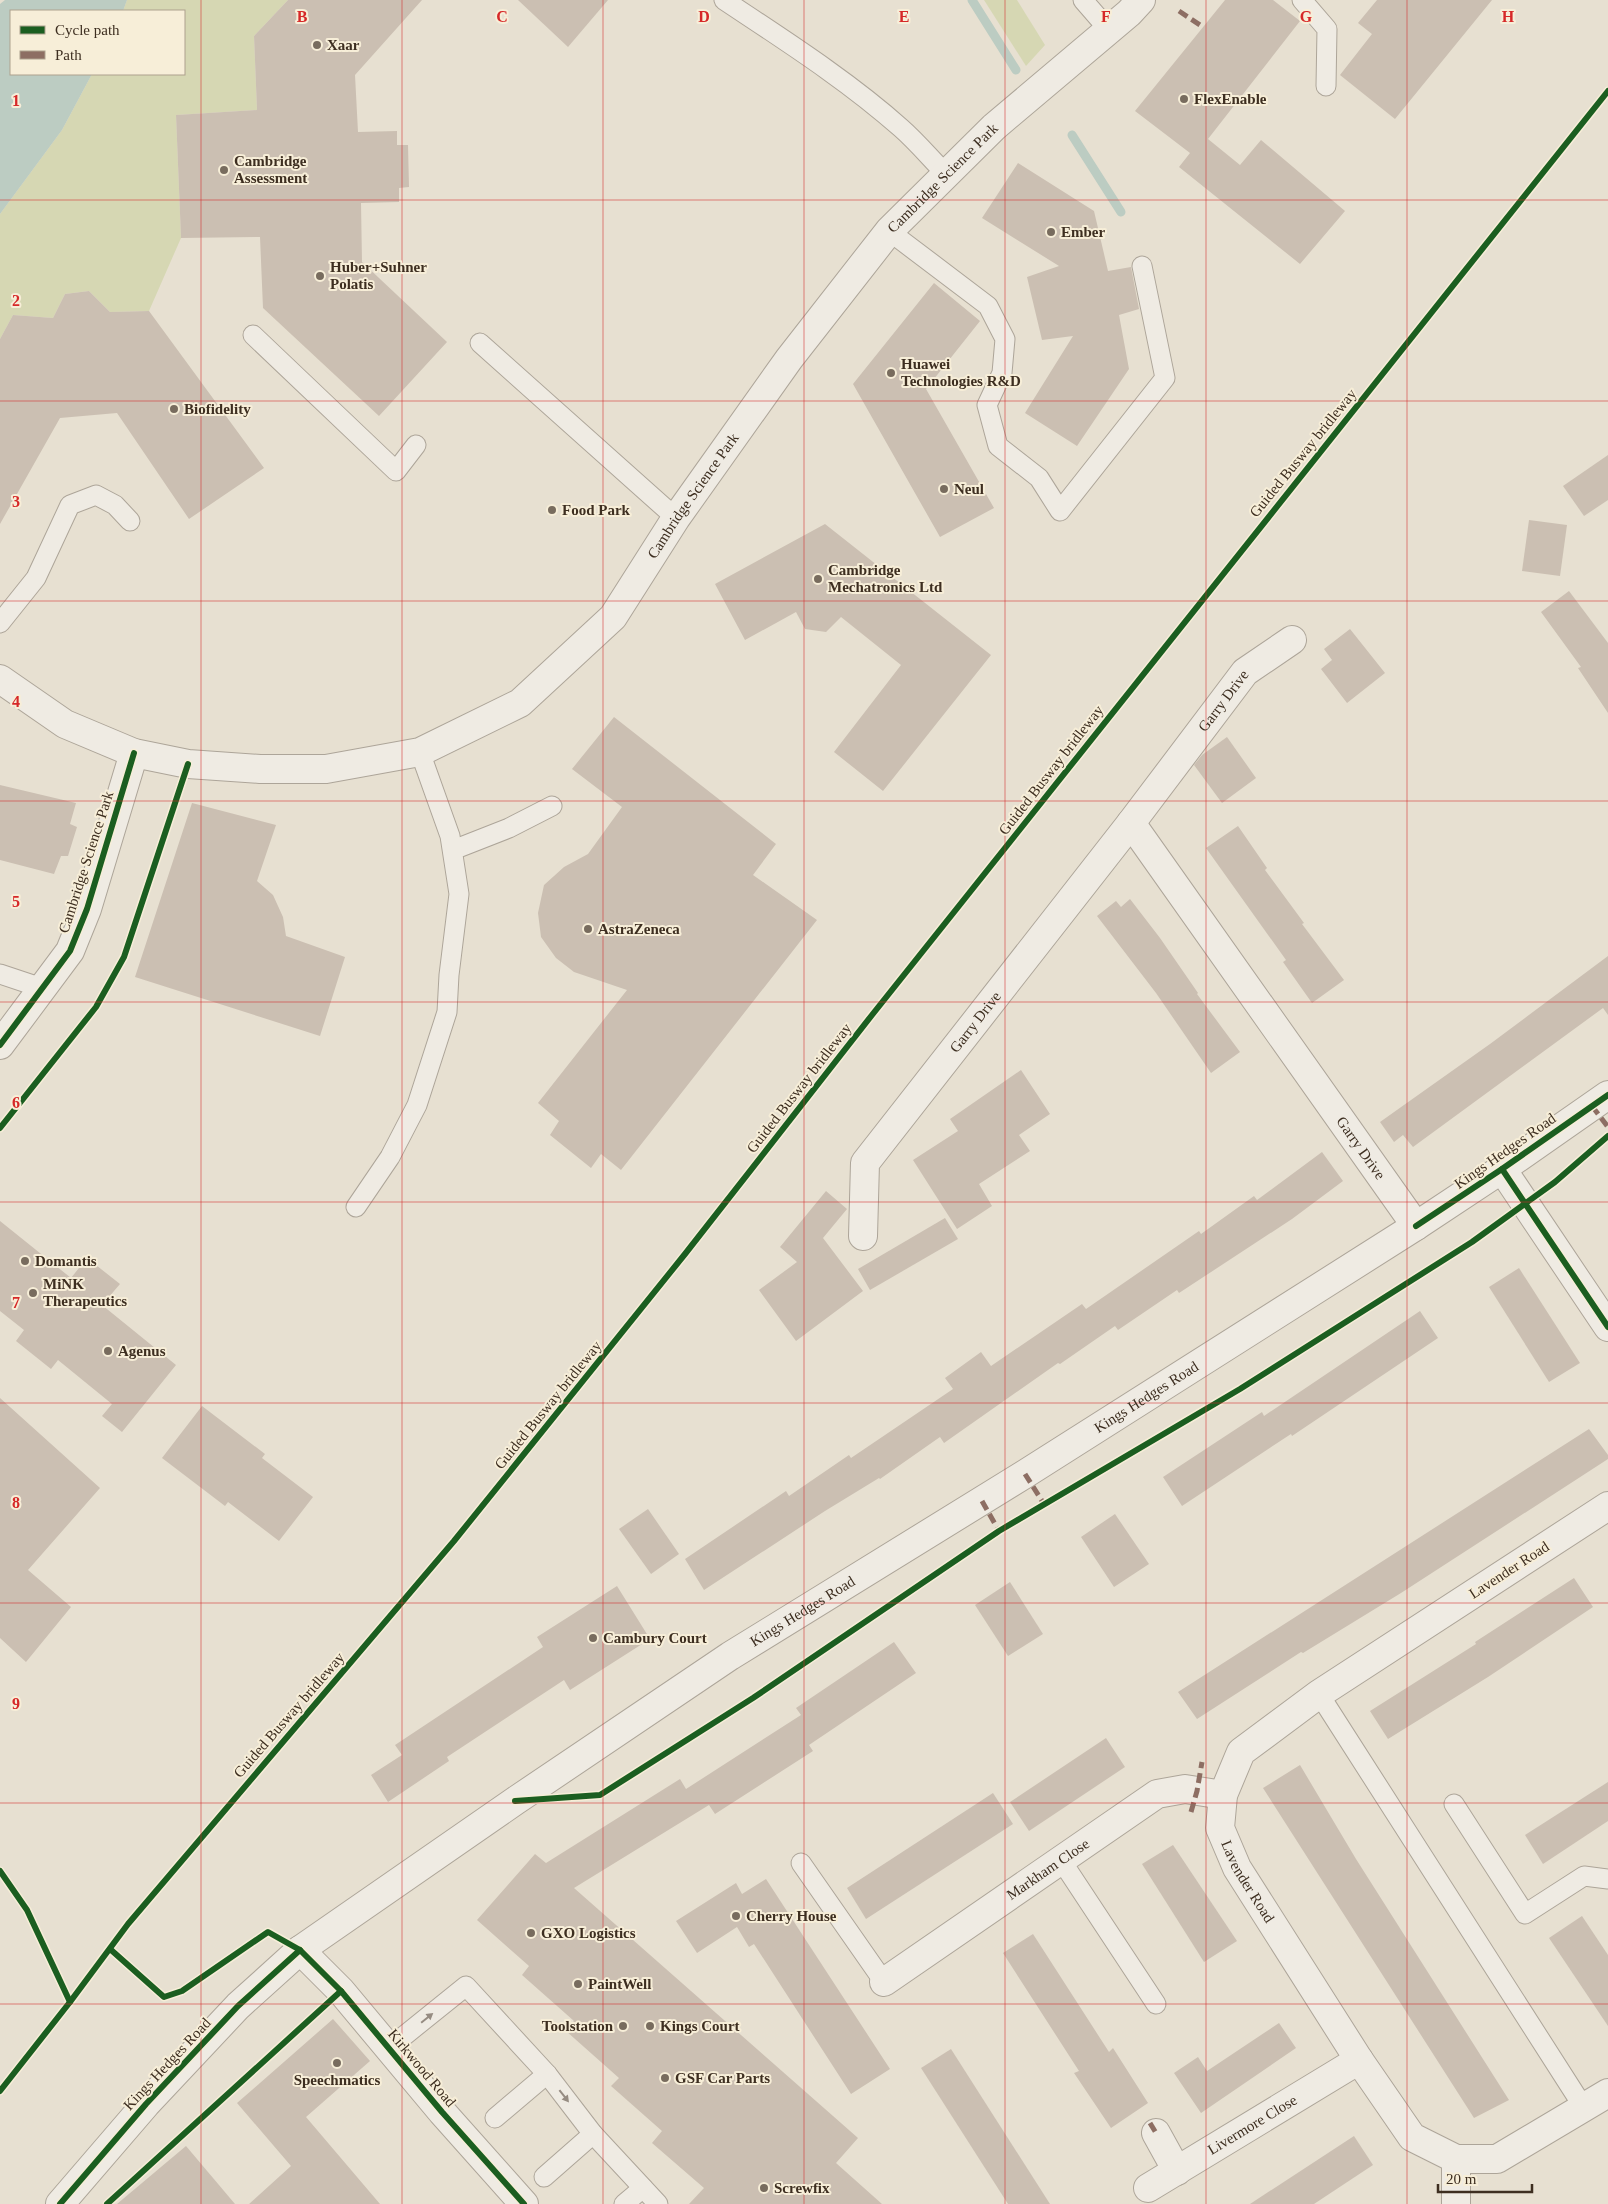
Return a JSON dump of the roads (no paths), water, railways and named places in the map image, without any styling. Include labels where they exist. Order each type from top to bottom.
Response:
[{"type":"street","name":"Cambridge Science Park","points":[[0,679],[65,724],[134,753],[188,764],[260,770],[326,769],[420,752],[520,703],[613,616],[676,518],[789,359],[889,231],[994,127],[1110,30],[1141,0]]},
{"type":"street","name":"Garry Drive","points":[[862,1236],[865,1163],[1131,824],[1246,672],[1292,640]]},
{"type":"street","name":"Cambridge Science Park","points":[[0,1045],[70,951],[87,909],[134,753]]},
{"type":"street","name":"Garry Drive","points":[[1131,824],[1416,1226]]},
{"type":"street","name":"Kings Hedges Road","points":[[60,2204],[146,2104],[238,2006],[300,1950],[515,1801],[730,1656],[1025,1474],[1416,1226],[1608,1095]]},
{"type":"street","points":[[1502,1169],[1608,1327]]},
{"type":"street","name":"Lavender Road","points":[[1608,1506],[1319,1694],[1241,1752],[1223,1795],[1220,1828],[1237,1868],[1358,2060],[1412,2137],[1456,2158],[1497,2159],[1608,2093]]},
{"type":"street","name":"Markham Close","points":[[884,1982],[1157,1794],[1185,1790],[1223,1795]]},
{"type":"street","name":"Kirkwood Road","points":[[300,1950],[341,1991],[524,2204]]},
{"type":"street","name":"Livermore Close","points":[[1148,2188],[1358,2060]]},
{"type":"street","points":[[1156,2134],[1176,2170]]},
{"type":"street","points":[[1456,2158],[1456,2204]]},
{"type":"lane","points":[[724,0],[802,52],[864,98],[901,128],[946,174]]},
{"type":"lane","points":[[1083,0],[1110,30]]},
{"type":"lane","points":[[1302,0],[1327,29],[1326,86]]},
{"type":"lane","points":[[889,231],[988,306],[1006,338],[1002,373],[987,405],[998,446],[1039,478],[1060,511],[1165,378],[1142,266]]},
{"type":"lane","points":[[253,335],[396,471],[416,445]]},
{"type":"lane","points":[[480,343],[676,518]]},
{"type":"lane","points":[[0,623],[36,578],[70,506],[96,495],[115,505],[130,521]]},
{"type":"lane","points":[[356,1207],[390,1157],[417,1105],[448,1012],[449,975],[459,894],[450,836],[420,752]]},
{"type":"lane","points":[[453,850],[509,828],[552,806]]},
{"type":"lane","points":[[0,974],[42,988]]},
{"type":"lane","points":[[1319,1694],[1584,2108]]},
{"type":"lane","points":[[1454,1804],[1525,1914],[1584,1876],[1608,1879]]},
{"type":"lane","points":[[1061,1860],[1156,2004]]},
{"type":"lane","points":[[801,1863],[884,1982]]},
{"type":"lane","points":[[389,2048],[466,1986],[547,2074],[593,2134],[658,2204]]},
{"type":"lane","points":[[495,2118],[547,2074]]},
{"type":"lane","points":[[544,2177],[593,2134]]},
{"type":"lane","points":[[624,2204],[643,2188]]},
{"type":"waterway","points":[[972,0],[1016,70]]},
{"type":"waterway","points":[[1072,135],[1121,212]]},
{"type":"place","name":"Xaar","points":[[317,45]]},
{"type":"place","name":"FlexEnable","points":[[1184,99]]},
{"type":"place","name":"Cambridge Assessment","points":[[224,170]]},
{"type":"place","name":"Ember","points":[[1051,232]]},
{"type":"place","name":"Huber+Suhner Polatis","points":[[320,276]]},
{"type":"place","name":"Huawei Technologies R&D","points":[[891,373]]},
{"type":"place","name":"Biofidelity","points":[[174,409]]},
{"type":"place","name":"Neul","points":[[944,489]]},
{"type":"place","name":"Food Park","points":[[552,510]]},
{"type":"place","name":"Cambridge Mechatronics Ltd","points":[[818,579]]},
{"type":"place","name":"AstraZeneca","points":[[588,929]]},
{"type":"place","name":"Domantis","points":[[25,1261]]},
{"type":"place","name":"MiNK Therapeutics","points":[[33,1293]]},
{"type":"place","name":"Agenus","points":[[108,1351]]},
{"type":"place","name":"Cambury Court","points":[[593,1638]]},
{"type":"place","name":"Cherry House","points":[[736,1916]]},
{"type":"place","name":"GXO Logistics","points":[[531,1933]]},
{"type":"place","name":"PaintWell","points":[[578,1984]]},
{"type":"place","name":"Toolstation","points":[[623,2026]]},
{"type":"place","name":"Kings Court","points":[[650,2026]]},
{"type":"place","name":"Speechmatics","points":[[337,2063]]},
{"type":"place","name":"GSF Car Parts","points":[[665,2078]]},
{"type":"place","name":"Screwfix","points":[[764,2188]]}]
